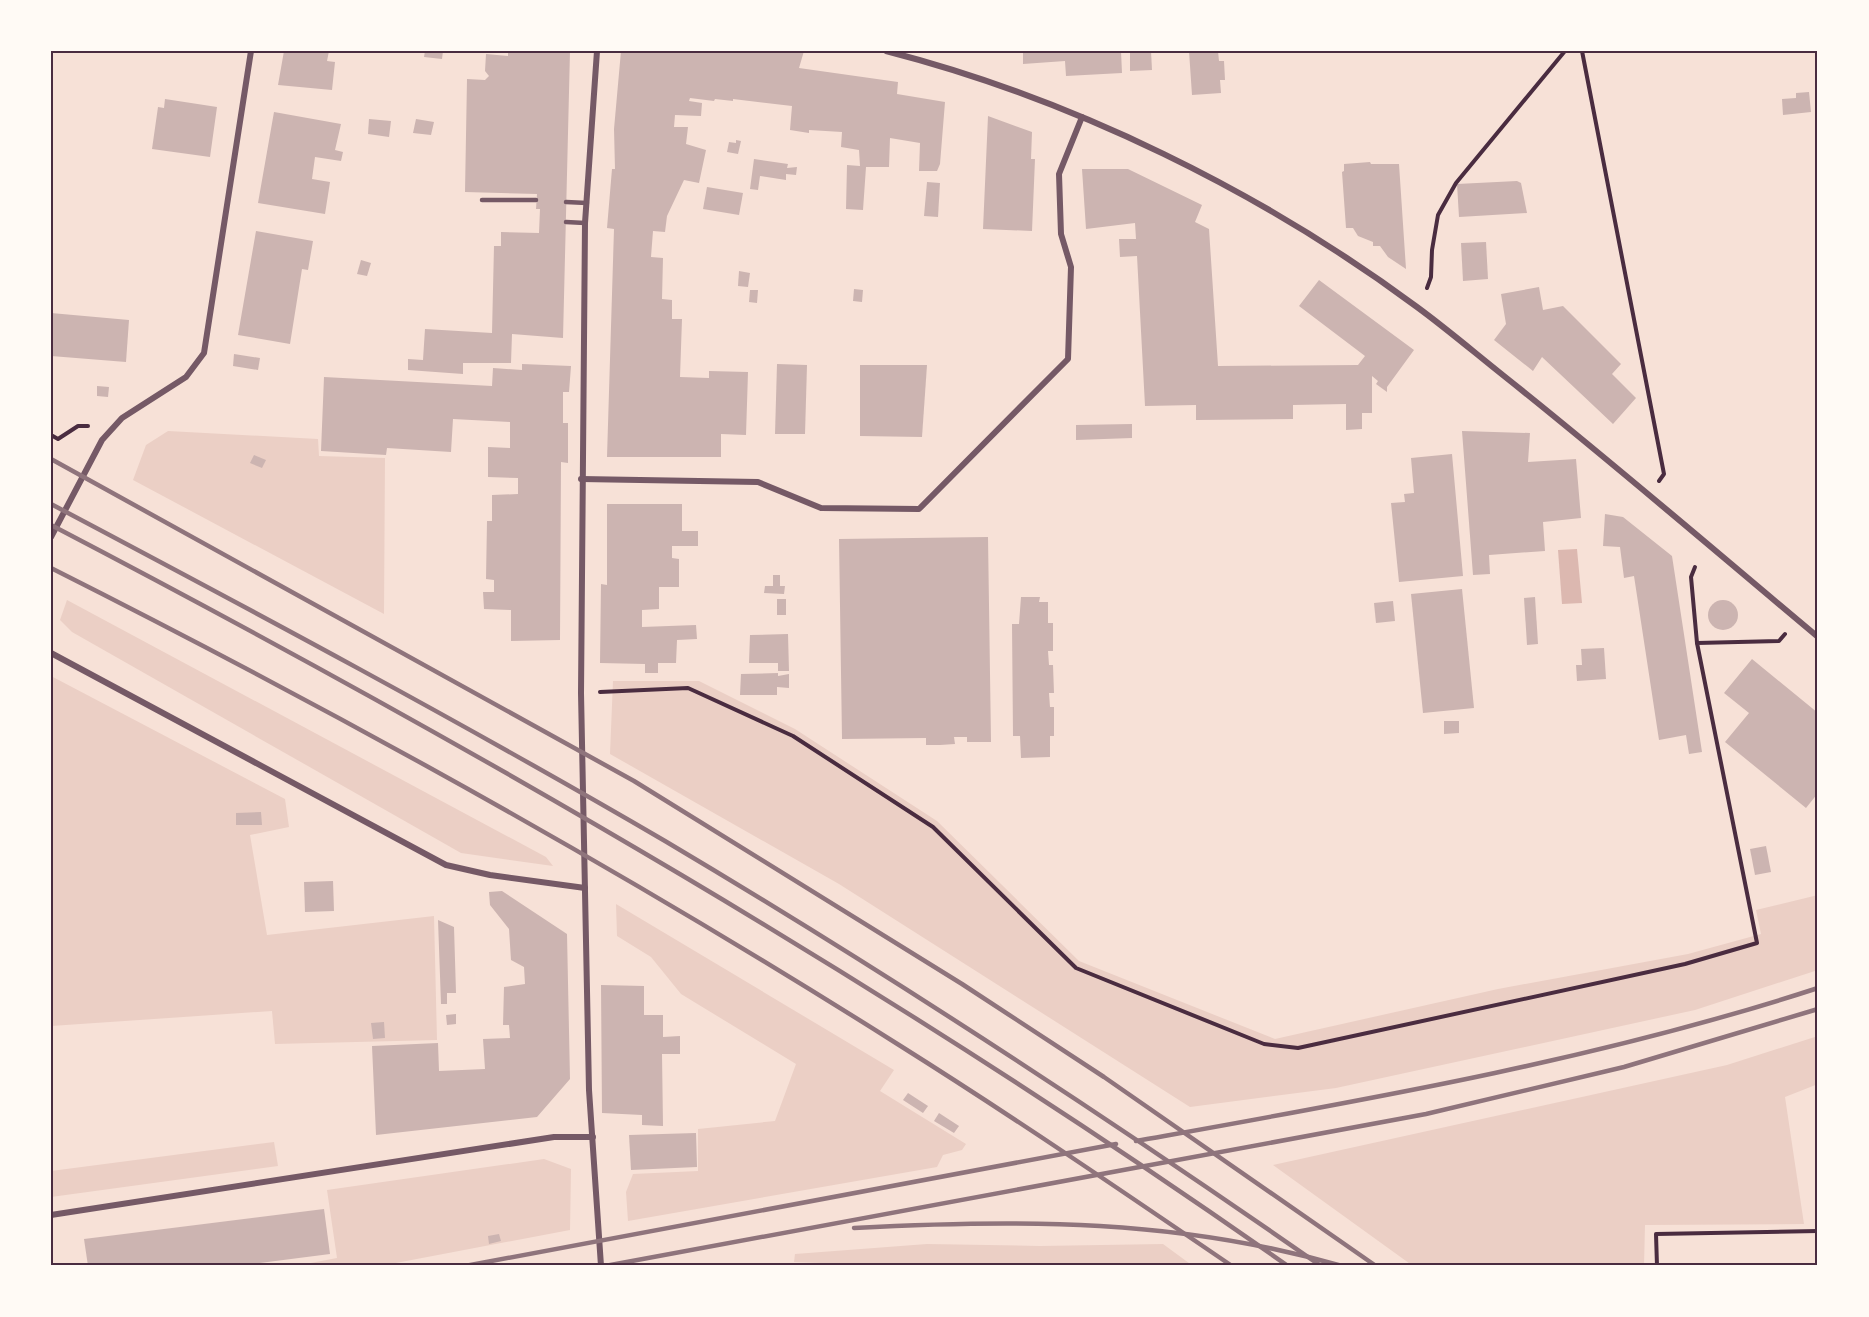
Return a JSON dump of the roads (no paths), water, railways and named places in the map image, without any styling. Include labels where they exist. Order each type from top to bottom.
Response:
[{"type":"street","points":[[51,537],[98,447],[122,418],[186,377],[204,353],[251,51]]},
{"type":"street","points":[[597,51],[585,223],[581,479],[581,727],[590,1090],[601,1266]]},
{"type":"street","points":[[886,51],[950,67],[1082,117],[1223,186],[1306,233],[1417,307],[1589,444],[1818,637]]},
{"type":"street","points":[[581,479],[758,482],[821,508],[920,509],[1068,359],[1071,267],[1061,234],[1059,174],[1082,117]]},
{"type":"street","points":[[51,653],[446,865],[490,875],[585,888]]},
{"type":"street","points":[[51,1215],[554,1137],[593,1137]]},
{"type":"lane","points":[[482,200],[537,200]]},
{"type":"lane","points":[[566,202],[586,203]]},
{"type":"lane","points":[[566,222],[585,223]]},
{"type":"railway","points":[[51,459],[634,781],[962,984],[1104,1077],[1376,1266]]},
{"type":"railway","points":[[51,504],[436,711],[749,891],[997,1048],[1160,1155],[1321,1266]]},
{"type":"railway","points":[[51,525],[369,696],[682,875],[989,1065],[1288,1266]]},
{"type":"railway","points":[[51,568],[374,737],[481,796],[691,918],[941,1072],[1232,1266]]},
{"type":"railway","points":[[1136,1141],[1394,1094],[1565,1057],[1735,1014],[1818,988]]},
{"type":"railway","points":[[605,1266],[1426,1114],[1624,1067],[1818,1009]]},
{"type":"railway","points":[[465,1266],[1116,1144]]},
{"type":"railway","points":[[854,1228],[978,1224],[1100,1226],[1221,1239],[1342,1266]]}]
